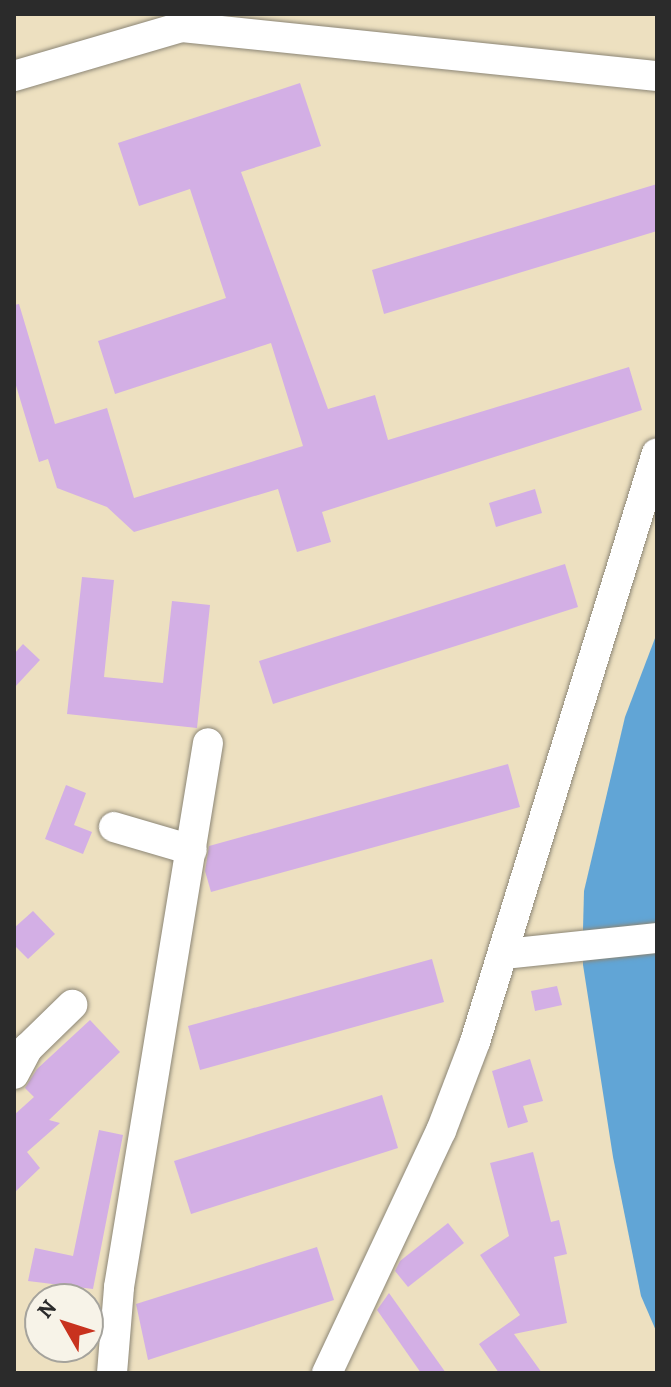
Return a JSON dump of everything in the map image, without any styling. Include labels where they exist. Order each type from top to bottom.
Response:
[{"type":"street","points":[[14,76],[182,27],[657,76]]},
{"type":"street","points":[[327,1373],[441,1131],[504,954],[657,453]]},
{"type":"street","points":[[112,1373],[119,1287],[208,743]]},
{"type":"street","points":[[114,827],[192,850]]},
{"type":"street","points":[[504,954],[657,938]]},
{"type":"street","points":[[14,1074],[28,1048],[72,1005]]},
{"type":"water","points":[[657,633],[657,1333],[641,1296],[613,1157],[583,965],[583,929],[584,891],[625,717]]},
{"type":"building","points":[[300,83],[321,146],[241,172],[328,409],[375,395],[388,440],[629,367],[642,410],[322,512],[331,542],[297,552],[278,489],[134,532],[107,507],[57,488],[48,459],[39,462],[14,379],[14,305],[19,304],[55,424],[107,408],[134,498],[303,446],[271,343],[115,394],[98,341],[226,298],[190,189],[139,206],[118,143]]},
{"type":"building","points":[[657,184],[657,231],[384,314],[372,270]]},
{"type":"building","points":[[535,489],[542,513],[496,527],[489,503]]},
{"type":"building","points":[[565,564],[578,607],[273,704],[259,661]]},
{"type":"building","points":[[82,577],[114,580],[104,677],[163,683],[172,601],[210,605],[197,728],[67,714]]},
{"type":"building","points":[[23,644],[40,660],[14,688],[14,654]]},
{"type":"building","points":[[508,764],[520,807],[211,892],[205,871],[209,846]]},
{"type":"building","points":[[66,785],[86,793],[74,825],[92,832],[83,854],[45,839]]},
{"type":"building","points":[[33,911],[55,934],[28,959],[14,945],[14,928]]},
{"type":"building","points":[[432,959],[444,1002],[200,1070],[188,1026]]},
{"type":"building","points":[[557,986],[562,1005],[535,1011],[531,991]]},
{"type":"building","points":[[90,1020],[120,1052],[49,1120],[60,1123],[27,1152],[40,1168],[14,1193],[14,1115],[34,1097],[25,1088],[37,1069]]},
{"type":"building","points":[[530,1059],[543,1101],[523,1106],[528,1122],[508,1128],[492,1071]]},
{"type":"building","points":[[382,1095],[398,1148],[191,1214],[174,1161]]},
{"type":"building","points":[[99,1130],[123,1135],[94,1283],[28,1281],[35,1248],[73,1256]]},
{"type":"building","points":[[533,1152],[551,1222],[559,1220],[567,1254],[554,1257],[567,1323],[514,1334],[542,1373],[499,1373],[479,1344],[520,1315],[480,1255],[509,1236],[490,1163]]},
{"type":"building","points":[[448,1223],[464,1243],[408,1287],[395,1271],[400,1261]]},
{"type":"building","points":[[317,1247],[334,1300],[148,1360],[136,1304]]},
{"type":"building","points":[[389,1293],[446,1373],[421,1373],[377,1310]]}]
